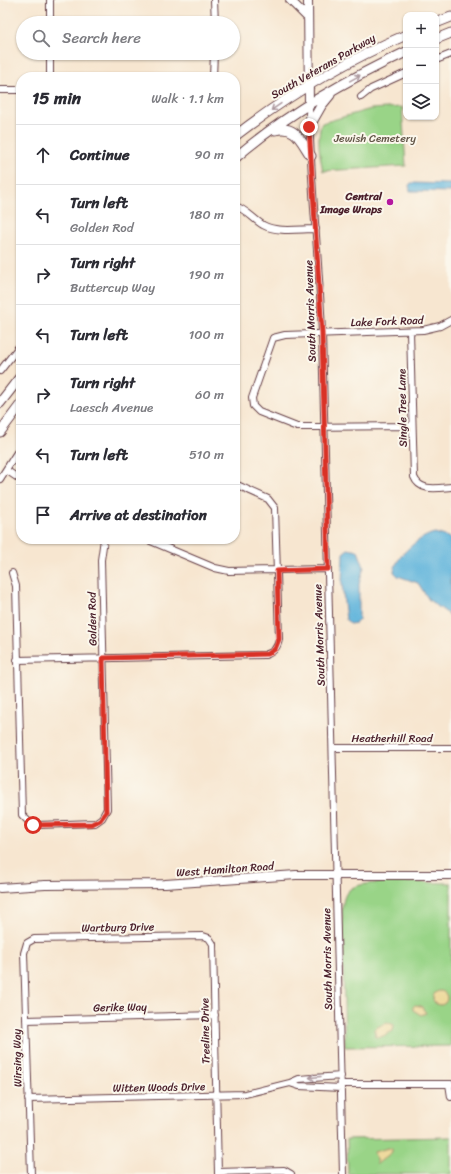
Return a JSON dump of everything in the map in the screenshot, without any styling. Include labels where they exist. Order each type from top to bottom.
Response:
[{"type":"highway","points":[[439,22],[451,17]]},
{"type":"highway","points":[[439,38],[451,33]]},
{"type":"highway","name":"South Veterans Parkway","points":[[240,132],[281,103],[348,63],[403,36]]},
{"type":"highway","points":[[240,154],[269,132],[309,105],[403,54]]},
{"type":"highway","points":[[309,127],[321,106],[336,89]]},
{"type":"highway","points":[[269,132],[284,128],[291,130],[297,134],[311,156]]},
{"type":"highway","points":[[0,403],[16,382]]},
{"type":"highway","points":[[0,432],[16,411]]},
{"type":"main road","points":[[290,0],[308,18]]},
{"type":"main road","name":"South Morris Avenue","points":[[308,0],[309,105]]},
{"type":"main road","name":"West Hamilton Road","points":[[0,888],[44,885],[165,884],[256,877],[336,874],[451,875]]},
{"type":"street","points":[[50,0],[50,16]]},
{"type":"street","points":[[214,0],[215,16]]},
{"type":"street","points":[[439,59],[451,54]]},
{"type":"street","points":[[50,60],[50,72]]},
{"type":"street","points":[[214,60],[214,72]]},
{"type":"street","points":[[361,97],[371,89],[403,74]]},
{"type":"street","points":[[0,90],[16,90]]},
{"type":"street","name":"South Morris Avenue","points":[[309,105],[309,127],[319,264],[322,333],[343,1174]]},
{"type":"street","points":[[240,208],[263,224],[272,228],[316,229]]},
{"type":"street","name":"Lake Fork Road","points":[[324,428],[293,426],[255,409],[252,401],[273,338],[280,335],[429,330],[451,320]]},
{"type":"street","name":"Single Tree Lane","points":[[410,331],[413,474],[418,484],[426,488],[451,487]]},
{"type":"street","points":[[0,371],[16,350]]},
{"type":"street","points":[[324,428],[412,426]]},
{"type":"street","points":[[0,479],[16,454]]},
{"type":"street","points":[[6,470],[16,477]]},
{"type":"street","points":[[12,572],[16,586],[18,660],[265,654],[275,649],[279,639],[276,511],[273,504],[266,497],[240,486]]},
{"type":"street","name":"Golden Rod","points":[[18,660],[21,812],[26,820],[33,825],[92,824],[102,818],[107,809],[101,560],[103,544]]},
{"type":"street","points":[[158,544],[222,570],[236,572],[328,569]]},
{"type":"street","name":"Heatherhill Road","points":[[333,748],[451,748]]},
{"type":"street","name":"Wartburg Drive","points":[[27,943],[34,939],[203,936],[209,938]]},
{"type":"street","name":"Treeline Drive","points":[[209,938],[213,944],[218,1173]]},
{"type":"street","name":"Wirsing Way","points":[[27,943],[24,947],[31,1174]]},
{"type":"street","name":"Gerike Way","points":[[26,1020],[215,1015]]},
{"type":"street","name":"Witten Woods Drive","points":[[28,1099],[216,1096],[245,1094],[290,1084],[299,1079],[341,1076]]},
{"type":"street","name":"Witten Woods Drive","points":[[290,1084],[299,1086],[450,1084]]},
{"type":"street","points":[[450,1084],[451,1097]]},
{"type":"street","points":[[218,1173],[284,1170],[291,1174]]},
{"type":"green space","name":"Jewish Cemetery","points":[[402,107],[406,166],[323,171],[319,141],[322,123],[371,109]]},
{"type":"green space","points":[[371,883],[451,883],[451,1046],[345,1047],[342,910],[344,898],[347,892],[360,885]]},
{"type":"green space","points":[[451,1137],[451,1174],[348,1174],[347,1139]]},
{"type":"sand","points":[[437,991],[443,991],[447,995],[447,1001],[443,1005],[437,1005],[433,1001],[433,995]]},
{"type":"sand","points":[[415,1005],[421,1006],[426,1013],[421,1015],[413,1010]]},
{"type":"sand","points":[[387,1022],[394,1025],[393,1031],[381,1037],[376,1037],[374,1029]]},
{"type":"sand","points":[[388,1148],[392,1149],[392,1152],[377,1164],[374,1152]]},
{"type":"water","points":[[411,183],[451,184],[451,192],[410,191],[409,185]]},
{"type":"water","points":[[435,533],[448,537],[451,540],[451,616],[429,600],[418,583],[398,576],[394,572],[399,559],[410,547],[423,538]]},
{"type":"water","points":[[348,549],[358,551],[364,567],[359,584],[359,620],[356,623],[350,624],[346,620],[342,584],[343,553]]},
{"type":"place","name":"Central Image Wraps","points":[[390,202]]},
{"type":"route","points":[[33,825],[92,824],[100,820],[106,812],[103,658],[268,654],[275,649],[279,639],[277,571],[328,569],[322,333],[319,264],[309,127]]}]
